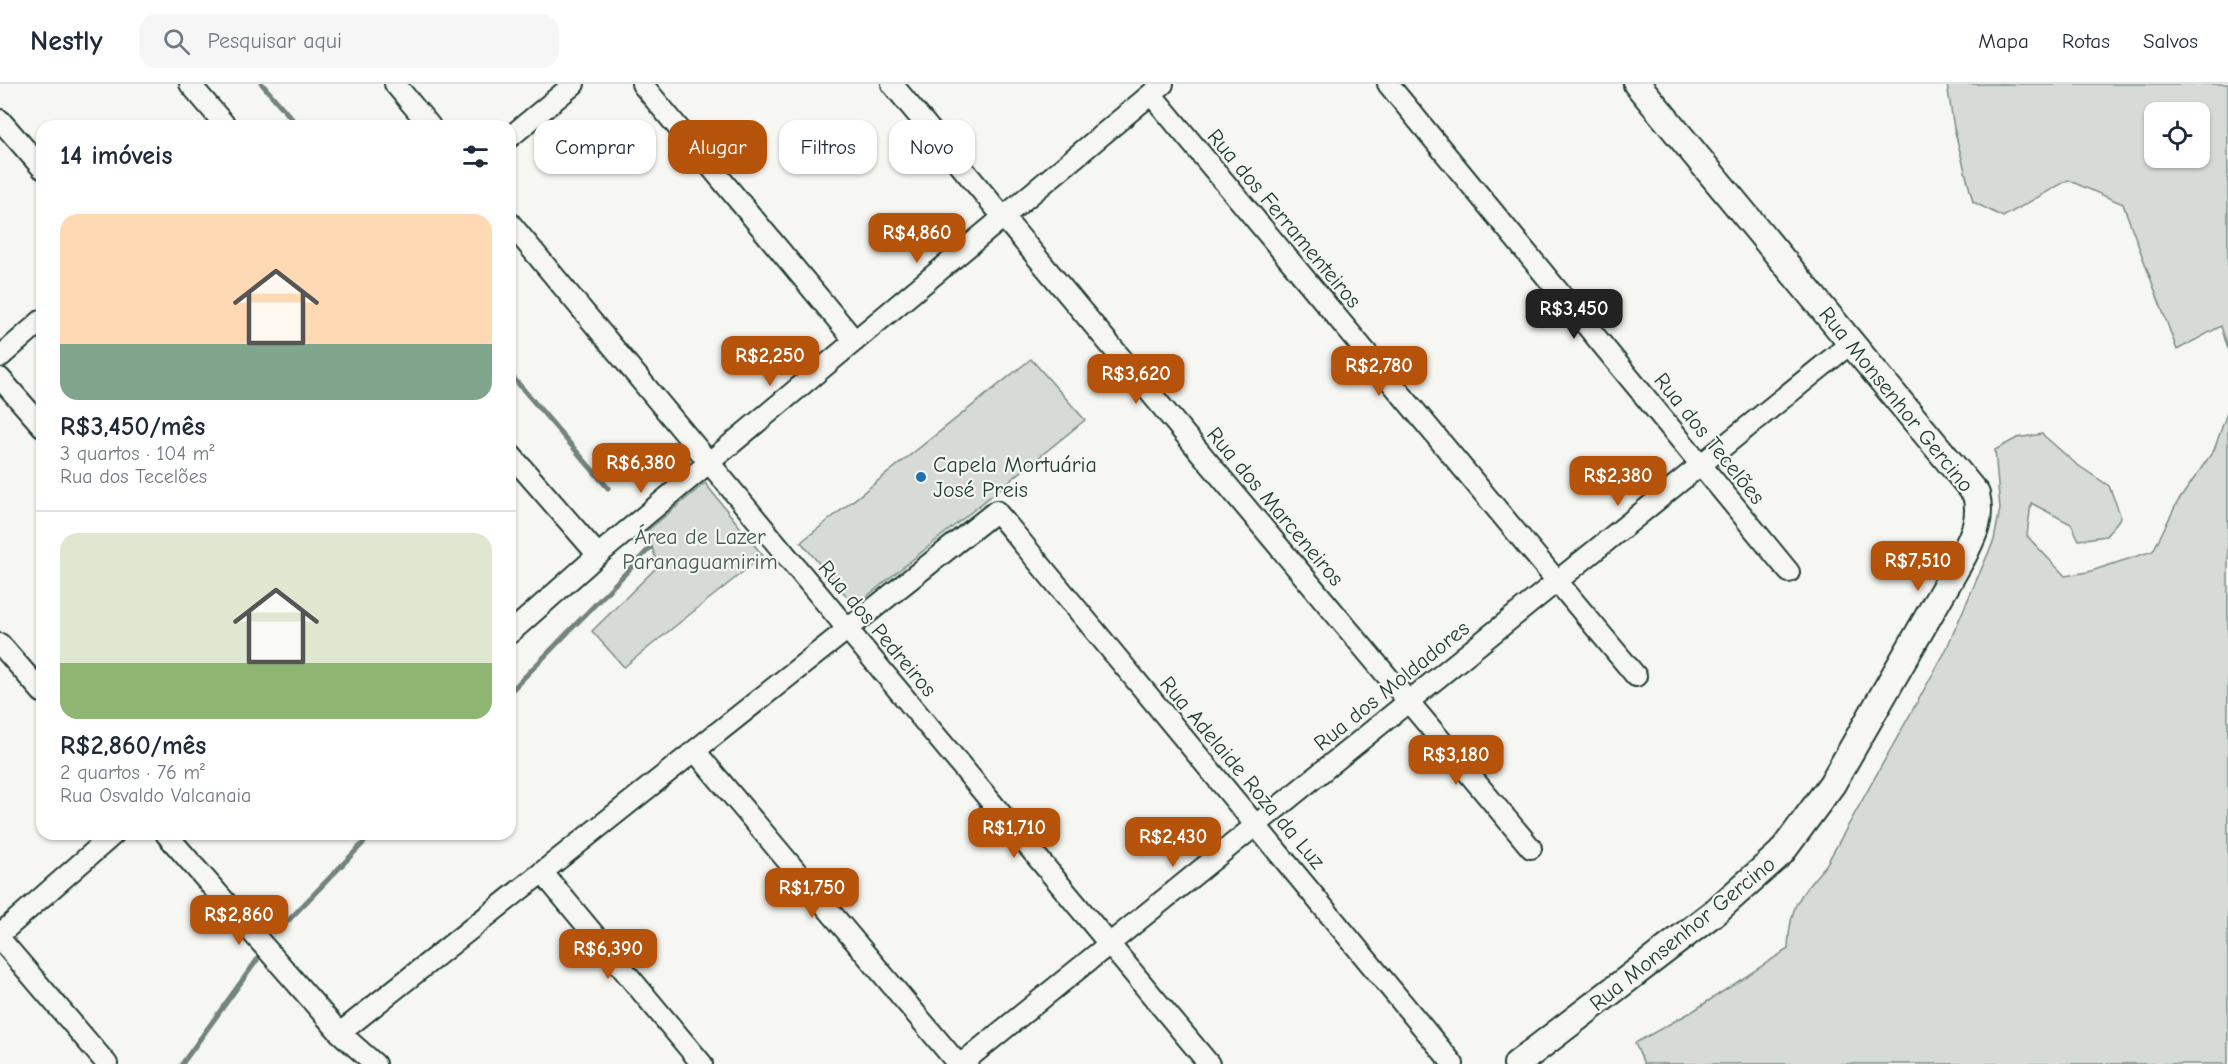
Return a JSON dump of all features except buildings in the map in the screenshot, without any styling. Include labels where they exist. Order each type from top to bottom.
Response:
[{"type":"main road","name":"Rua Monsenhor Gercino","points":[[1517,1064],[1716,912],[1781,853],[1832,784],[1977,528],[1980,511],[1976,494],[1637,84]]},
{"type":"street","points":[[189,84],[221,120]]},
{"type":"street","points":[[395,84],[425,120]]},
{"type":"street","points":[[516,132],[574,84]]},
{"type":"street","points":[[642,84],[855,341]]},
{"type":"street","name":"Rua dos Marceneiros","points":[[892,84],[1531,848]]},
{"type":"street","name":"Rua dos Tecelões","points":[[1388,84],[1789,572]]},
{"type":"street","points":[[516,628],[598,555],[1157,89]]},
{"type":"street","name":"Rua dos Ferramenteiros","points":[[1157,89],[1636,676]]},
{"type":"street","points":[[0,120],[36,161]]},
{"type":"street","name":"Rua dos Pedreiros","points":[[516,230],[1209,1064]]},
{"type":"street","points":[[0,357],[36,325]]},
{"type":"street","name":"Rua dos Moldadores","points":[[959,1064],[1851,343]]},
{"type":"street","points":[[0,378],[36,419]]},
{"type":"street","points":[[516,461],[598,555]]},
{"type":"street","name":"Rua Adelaide Roza da Luz","points":[[848,629],[996,511],[1453,1064]]},
{"type":"street","points":[[340,1033],[848,629]]},
{"type":"street","points":[[0,644],[36,685]]},
{"type":"street","points":[[695,750],[959,1064]]},
{"type":"street","points":[[0,934],[107,840]]},
{"type":"street","points":[[171,840],[340,1033],[375,1064]]},
{"type":"street","points":[[542,872],[702,1064]]},
{"type":"street","points":[[0,939],[107,1064]]},
{"type":"green space","points":[[1947,84],[2228,84],[2228,349],[2221,326],[2177,350],[2123,204],[2068,180],[2003,217],[1973,202],[1954,128]]},
{"type":"green space","points":[[1031,359],[1085,420],[855,606],[801,542]]},
{"type":"green space","points":[[2228,410],[2228,1064],[1644,1064],[1635,1043],[1693,1011],[1788,949],[1791,922],[1797,902],[1826,865],[1945,652],[1994,540],[2000,509],[1995,450],[2017,438],[2042,434],[2076,464],[2109,486],[2121,517],[2106,536],[2079,540],[2071,524],[2031,503],[2027,536],[2065,576],[2088,572],[2153,551],[2177,503],[2214,450]]},
{"type":"green space","name":"Área de Lazer Paranaguamirim","points":[[705,483],[763,556],[624,667],[592,631],[658,566],[647,531]]},
{"type":"waterway","points":[[262,84],[293,120]]},
{"type":"waterway","points":[[516,381],[608,488]]},
{"type":"waterway","points":[[516,686],[650,548]]},
{"type":"waterway","points":[[285,924],[366,840]]},
{"type":"waterway","points":[[182,1064],[257,960]]},
{"type":"place","name":"Capela Mortuária José Preis","points":[[921,477]]}]
